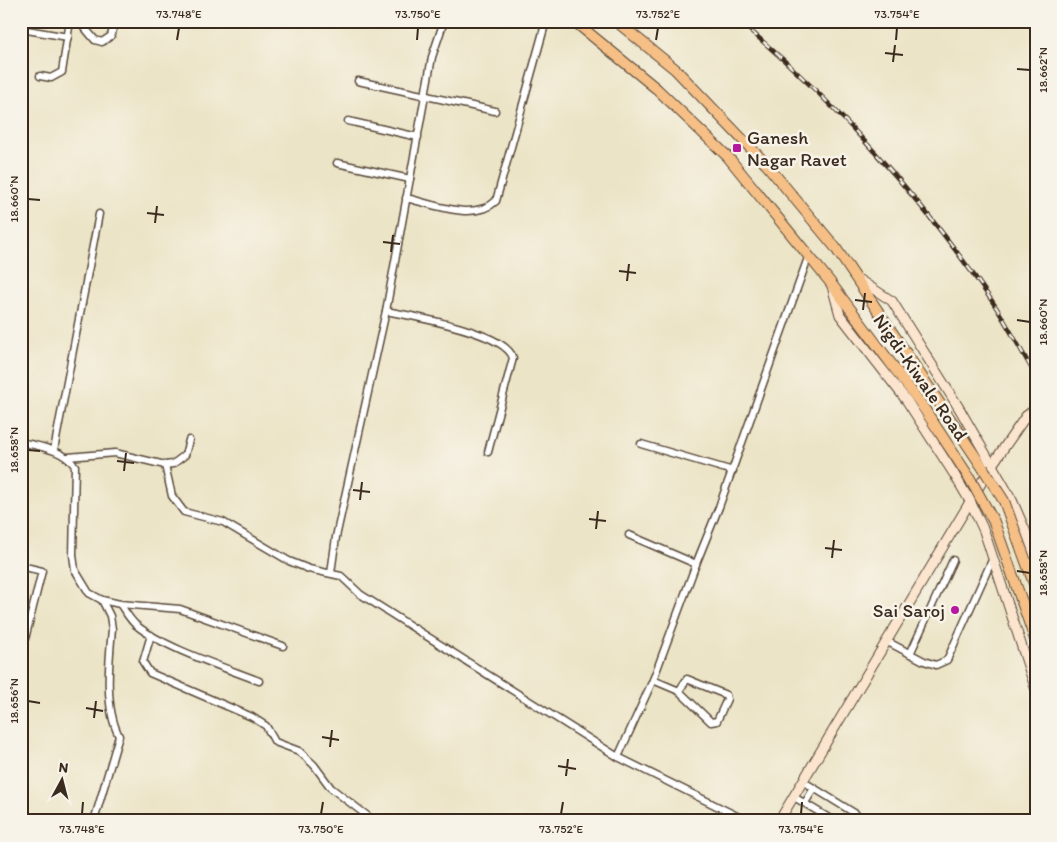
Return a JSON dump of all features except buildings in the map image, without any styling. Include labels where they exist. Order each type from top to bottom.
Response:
[{"type":"main road","name":"Nigdi-Kiwale Road","points":[[574,21],[657,89],[728,157],[809,255],[919,401],[969,477],[994,522],[1036,642]]},
{"type":"main road","name":"Nigdi-Kiwale Road","points":[[616,21],[675,69],[766,164],[835,247],[934,392],[1004,501],[1036,589]]},
{"type":"street","points":[[40,76],[50,78],[62,72],[70,21]]},
{"type":"street","points":[[79,21],[95,40],[102,42],[111,36],[115,21]]},
{"type":"street","points":[[331,573],[336,537],[386,311],[432,57],[444,21]]},
{"type":"street","points":[[406,198],[461,211],[472,211],[492,206],[496,202],[546,21]]},
{"type":"street","points":[[21,29],[68,37]]},
{"type":"street","points":[[358,81],[495,111]]},
{"type":"street","points":[[348,121],[418,137]]},
{"type":"street","points":[[337,163],[410,179]]},
{"type":"street","points":[[54,450],[98,214]]},
{"type":"street","points":[[618,757],[653,680],[733,471],[809,255]]},
{"type":"street","points":[[853,276],[892,301],[1012,500],[1025,530],[1036,565]]},
{"type":"street","points":[[830,282],[840,314],[907,401],[971,503],[984,531],[1036,690]]},
{"type":"street","points":[[386,311],[440,322],[476,333],[493,340],[512,353],[513,358],[488,452]]},
{"type":"street","points":[[779,821],[888,642],[992,465],[1026,416],[1034,410]]},
{"type":"street","points":[[68,457],[115,453],[165,465],[181,461],[185,455],[189,440]]},
{"type":"street","points":[[21,442],[54,450],[68,457],[75,466],[72,538],[76,570],[89,592],[102,600],[120,604],[180,609],[283,646]]},
{"type":"street","points":[[641,444],[733,471]]},
{"type":"street","points":[[165,465],[172,496],[184,512],[223,522],[289,561],[310,569],[341,576],[360,594],[618,757],[747,821]]},
{"type":"street","points":[[629,535],[696,564]]},
{"type":"street","points":[[888,642],[936,665],[947,660],[993,558]]},
{"type":"street","points":[[910,654],[953,560]]},
{"type":"street","points":[[21,566],[42,571],[21,655]]},
{"type":"street","points":[[94,821],[119,736],[112,723],[110,708],[112,629],[110,616],[102,600]]},
{"type":"street","points":[[120,604],[134,624],[151,635],[259,681]]},
{"type":"street","points":[[151,635],[143,662],[150,673],[252,716],[266,726],[275,742],[299,751],[314,765],[332,788],[374,821]]},
{"type":"street","points":[[653,680],[679,691],[713,722],[717,721],[727,699],[724,693],[689,679],[684,680],[679,691]]},
{"type":"street","points":[[804,782],[856,814]]},
{"type":"street","points":[[806,803],[814,788]]},
{"type":"street","points":[[794,796],[834,821]]},
{"type":"street","points":[[626,821],[634,821]]},
{"type":"railway","points":[[739,21],[774,51],[842,117],[875,152],[937,226],[1004,319],[1036,376]]},
{"type":"place","name":"Ganesh Nagar Ravet","points":[[737,148]]},
{"type":"place","name":"Sai Saroj","points":[[955,610]]}]
